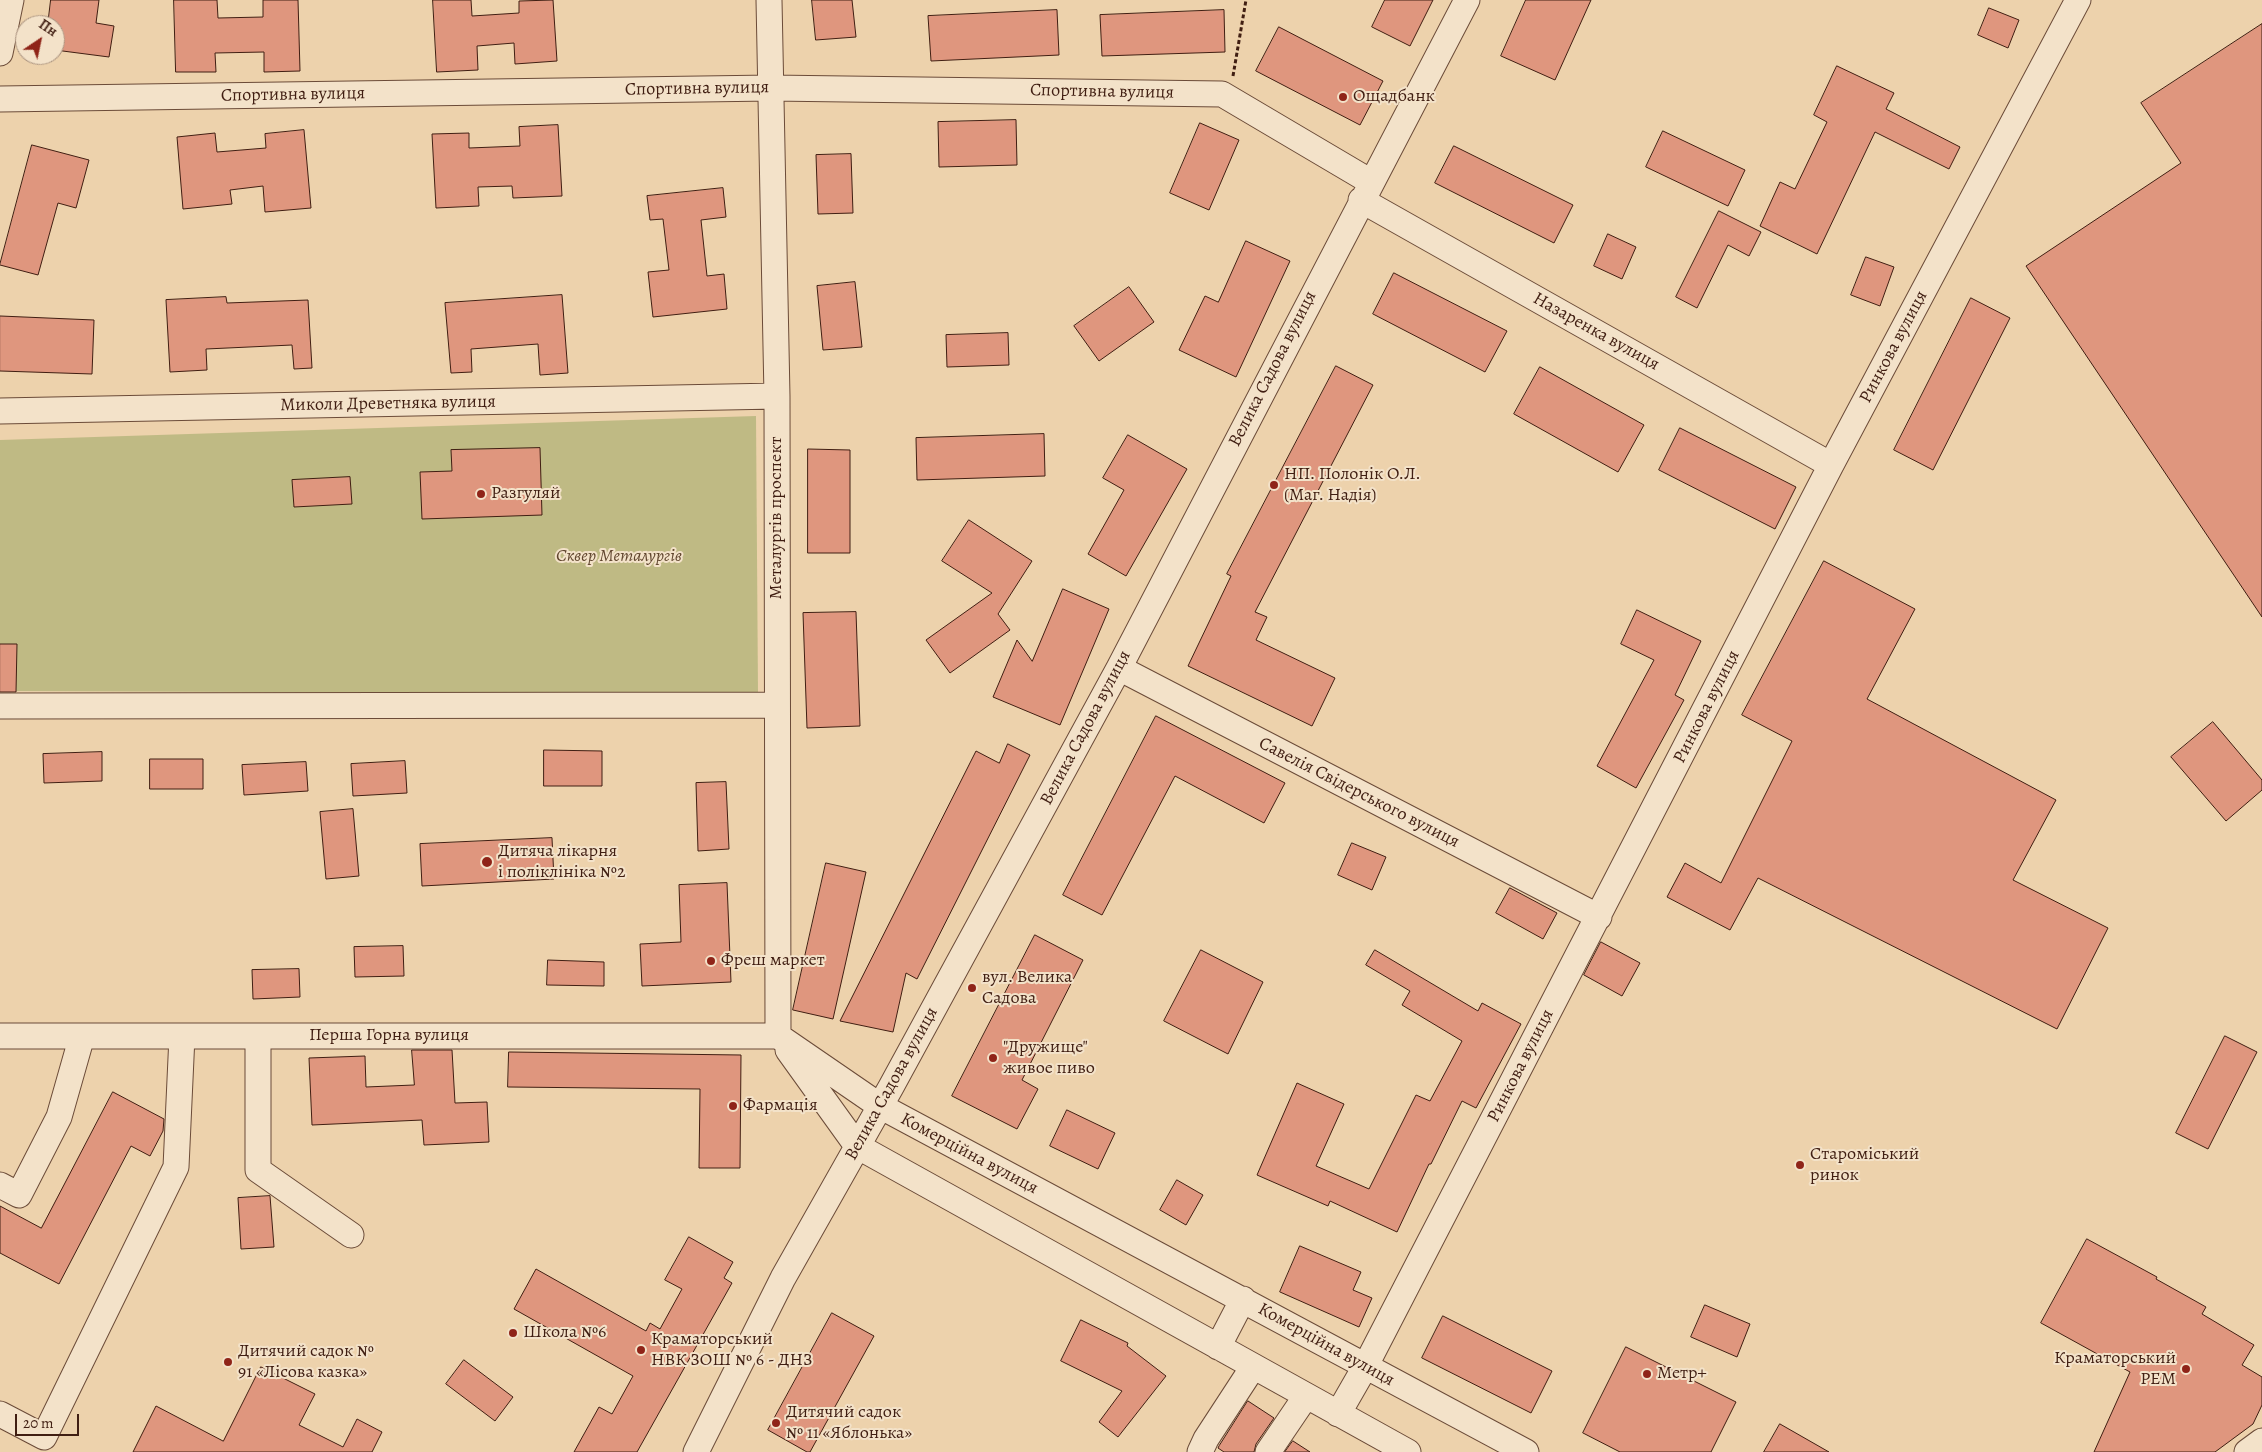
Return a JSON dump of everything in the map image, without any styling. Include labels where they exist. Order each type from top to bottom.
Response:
[{"type":"street","points":[[0,54],[11,0]]},
{"type":"street","name":"Металургів проспект","points":[[769,0],[777,396],[778,1036]]},
{"type":"street","name":"Велика Садова вулиця","points":[[696,1452],[783,1278],[880,1106],[1118,668],[1467,0]]},
{"type":"street","name":"Ринкова вулиця","points":[[1338,1414],[1365,1367],[1599,917],[1831,465],[2076,1]]},
{"type":"street","name":"Спортивна вулиця","points":[[0,99],[771,88],[1222,94],[1366,191]]},
{"type":"street","name":"Назаренка вулиця","points":[[1366,191],[1831,465]]},
{"type":"street","name":"Миколи Древетняка вулиця","points":[[0,411],[777,396]]},
{"type":"street","name":"Савелія Свідерського вулиця","points":[[1118,668],[1599,917]]},
{"type":"street","points":[[0,706],[777,705]]},
{"type":"street","name":"Перша Горна вулиця","points":[[0,1036],[778,1036]]},
{"type":"street","points":[[0,1185],[19,1195],[59,1117],[82,1036]]},
{"type":"street","points":[[0,1414],[44,1437],[176,1167],[182,1036]]},
{"type":"street","points":[[258,1036],[258,1170],[351,1235]]},
{"type":"street","points":[[778,1036],[857,1146],[1408,1452]]},
{"type":"street","name":"Комерційна вулиця","points":[[778,1036],[880,1106],[1526,1452]]},
{"type":"street","points":[[1218,1346],[1243,1299]]},
{"type":"street","points":[[1200,1452],[1206,1439],[1253,1367]]},
{"type":"street","points":[[1268,1452],[1306,1396]]},
{"type":"street","points":[[2248,1452],[2262,1441]]},
{"type":"path","points":[[1230,98],[1246,0]]},
{"type":"green space","name":"Сквер Металургів","points":[[756,416],[758,694],[0,691],[0,440]]},
{"type":"building","points":[[51,0],[99,0],[96,23],[114,26],[109,57],[65,51],[65,15],[49,15]]},
{"type":"building","points":[[174,0],[217,0],[218,18],[263,17],[263,0],[298,0],[300,71],[264,72],[264,52],[215,53],[216,72],[176,72]]},
{"type":"building","points":[[433,0],[471,0],[472,16],[519,13],[519,1],[553,0],[557,61],[515,64],[514,43],[477,46],[478,70],[437,72]]},
{"type":"building","points":[[812,0],[852,0],[856,37],[816,40]]},
{"type":"building","points":[[1385,0],[1433,0],[1410,46],[1372,27]]},
{"type":"building","points":[[1526,0],[1591,0],[1555,80],[1501,56]]},
{"type":"building","points":[[1989,8],[2019,20],[2008,48],[1978,35]]},
{"type":"building","points":[[1057,10],[1059,55],[931,61],[928,16]]},
{"type":"building","points":[[1224,10],[1225,52],[1102,56],[1100,15]]},
{"type":"building","points":[[2262,24],[2262,617],[2026,266],[2181,163],[2141,103]]},
{"type":"building","points":[[1279,27],[1383,81],[1360,125],[1256,71]]},
{"type":"building","points":[[1837,66],[1894,93],[1886,109],[1960,147],[1949,169],[1875,132],[1817,254],[1760,226],[1780,182],[1795,189],[1827,122],[1814,115]]},
{"type":"building","points":[[1016,120],[1017,165],[939,167],[938,122]]},
{"type":"building","points":[[1200,123],[1239,140],[1209,210],[1170,193]]},
{"type":"building","points":[[558,125],[562,196],[513,198],[512,186],[478,187],[479,206],[436,208],[432,134],[469,133],[469,148],[520,146],[519,127]]},
{"type":"building","points":[[304,130],[311,208],[265,212],[263,186],[230,190],[232,204],[183,209],[177,137],[215,133],[217,152],[266,148],[265,134]]},
{"type":"building","points":[[1663,131],[1745,170],[1728,206],[1646,167]]},
{"type":"building","points":[[32,145],[89,160],[76,208],[58,203],[38,275],[0,265]]},
{"type":"building","points":[[1454,146],[1573,205],[1554,243],[1435,183]]},
{"type":"building","points":[[851,154],[853,213],[818,214],[816,155]]},
{"type":"building","points":[[723,188],[726,217],[701,220],[707,276],[724,274],[727,309],[653,317],[648,272],[669,270],[663,219],[650,220],[647,196]]},
{"type":"building","points":[[1719,211],[1761,232],[1749,256],[1728,245],[1697,308],[1676,297]]},
{"type":"building","points":[[1608,234],[1636,247],[1622,279],[1594,266]]},
{"type":"building","points":[[1246,241],[1290,261],[1236,377],[1179,350],[1205,296],[1218,302]]},
{"type":"building","points":[[1866,257],[1894,267],[1880,306],[1851,295]]},
{"type":"building","points":[[1394,273],[1507,331],[1485,372],[1373,314]]},
{"type":"building","points":[[855,282],[862,347],[823,350],[817,286]]},
{"type":"building","points":[[1129,287],[1154,322],[1099,361],[1074,326]]},
{"type":"building","points":[[562,295],[568,373],[540,375],[538,344],[471,349],[472,372],[451,373],[445,303]]},
{"type":"building","points":[[226,297],[227,303],[308,300],[312,368],[294,369],[292,345],[206,349],[207,370],[170,372],[166,300]]},
{"type":"building","points":[[1971,298],[2010,318],[1933,470],[1894,450]]},
{"type":"building","points":[[0,316],[94,320],[92,374],[0,371]]},
{"type":"building","points":[[1008,333],[1009,365],[947,367],[946,335]]},
{"type":"building","points":[[1336,366],[1373,385],[1255,612],[1267,617],[1256,640],[1335,678],[1312,726],[1188,666],[1231,576],[1227,574]]},
{"type":"building","points":[[1540,367],[1644,425],[1618,472],[1514,414]]},
{"type":"building","points":[[1680,428],[1796,487],[1775,529],[1659,470]]},
{"type":"building","points":[[1044,434],[1045,476],[917,480],[916,438]]},
{"type":"building","points":[[1128,435],[1187,469],[1126,576],[1088,554],[1124,490],[1103,478]]},
{"type":"building","name":"Разгуляй","points":[[540,448],[542,515],[422,519],[420,472],[452,471],[451,450]]},
{"type":"building","points":[[808,449],[850,450],[850,553],[808,553]]},
{"type":"building","points":[[350,477],[352,504],[294,507],[292,480]]},
{"type":"building","points":[[969,520],[1032,561],[998,614],[1010,630],[950,673],[926,640],[992,593],[942,561]]},
{"type":"building","points":[[1824,561],[1915,609],[1867,699],[2056,800],[2013,880],[2108,928],[2057,1029],[1758,878],[1730,930],[1667,897],[1685,863],[1721,883],[1792,741],[1742,715]]},
{"type":"building","points":[[1063,589],[1109,609],[1060,725],[993,697],[1017,640],[1032,661]]},
{"type":"building","points":[[1637,610],[1701,641],[1675,695],[1684,700],[1636,788],[1597,766],[1654,660],[1621,644]]},
{"type":"building","points":[[856,612],[860,726],[807,728],[803,613]]},
{"type":"building","points":[[0,644],[17,644],[16,692],[0,692]]},
{"type":"building","points":[[1156,716],[1285,783],[1264,823],[1175,776],[1102,915],[1063,895]]},
{"type":"building","points":[[2213,722],[2262,780],[2262,790],[2226,821],[2171,757]]},
{"type":"building","points":[[1008,744],[1030,755],[917,979],[906,973],[893,1032],[840,1021],[976,751],[999,763]]},
{"type":"building","points":[[544,750],[602,751],[602,786],[544,786]]},
{"type":"building","points":[[102,752],[102,781],[44,783],[43,754]]},
{"type":"building","points":[[150,759],[203,759],[203,789],[150,789]]},
{"type":"building","points":[[405,761],[407,793],[353,796],[351,764]]},
{"type":"building","points":[[306,762],[308,791],[244,795],[242,765]]},
{"type":"building","points":[[726,782],[729,849],[698,851],[696,783]]},
{"type":"building","points":[[353,809],[359,876],[326,879],[320,812]]},
{"type":"building","name":"Дитяча лікарня і поліклініка №2","points":[[552,838],[554,879],[422,886],[420,844]]},
{"type":"building","points":[[1352,843],[1386,857],[1372,890],[1338,875]]},
{"type":"building","points":[[826,863],[866,872],[833,1019],[793,1010]]},
{"type":"building","points":[[727,883],[731,982],[642,986],[640,944],[681,942],[679,885]]},
{"type":"building","points":[[1510,888],[1557,913],[1543,939],[1496,913]]},
{"type":"building","points":[[1035,935],[1083,960],[1022,1080],[1038,1089],[1017,1129],[952,1096]]},
{"type":"building","points":[[1601,942],[1640,963],[1622,996],[1584,975]]},
{"type":"building","points":[[403,946],[404,976],[355,977],[354,947]]},
{"type":"building","points":[[1201,950],[1263,982],[1228,1054],[1164,1021]]},
{"type":"building","points":[[1375,950],[1478,1011],[1482,1003],[1521,1024],[1476,1108],[1462,1101],[1431,1164],[1429,1164],[1397,1232],[1330,1201],[1328,1206],[1257,1175],[1297,1083],[1344,1104],[1316,1166],[1369,1189],[1416,1095],[1430,1101],[1462,1041],[1402,1005],[1410,991],[1366,965]]},
{"type":"building","points":[[548,960],[604,962],[604,986],[547,985]]},
{"type":"building","points":[[299,969],[300,997],[253,999],[252,970]]},
{"type":"building","points":[[2225,1036],[2257,1052],[2208,1149],[2176,1133]]},
{"type":"building","points":[[412,1050],[452,1050],[455,1103],[487,1102],[489,1142],[424,1145],[422,1120],[312,1125],[309,1058],[365,1056],[366,1087],[414,1085]]},
{"type":"building","points":[[509,1052],[741,1055],[740,1168],[699,1168],[700,1089],[508,1087]]},
{"type":"building","points":[[113,1092],[164,1119],[163,1131],[150,1156],[131,1146],[59,1284],[0,1253],[0,1206],[41,1228]]},
{"type":"building","points":[[1067,1110],[1115,1133],[1098,1169],[1050,1146]]},
{"type":"building","points":[[1177,1180],[1203,1195],[1186,1225],[1160,1210]]},
{"type":"building","points":[[270,1196],[274,1247],[241,1249],[238,1198]]},
{"type":"building","name":"Краматорський НВК ЗОШ № 6 - ДНЗ","points":[[689,1237],[733,1262],[724,1278],[732,1283],[637,1452],[574,1452],[599,1407],[612,1414],[633,1376],[514,1309],[536,1269],[646,1331],[650,1323],[660,1329],[682,1289],[665,1280]]},
{"type":"building","name":"Краматорський РЕМ","points":[[2087,1239],[2157,1277],[2156,1279],[2206,1307],[2202,1314],[2254,1345],[2242,1365],[2262,1377],[2262,1405],[2253,1424],[2215,1452],[2094,1452],[2130,1372],[2041,1323]]},
{"type":"building","points":[[1300,1246],[1361,1272],[1353,1290],[1372,1298],[1359,1327],[1280,1292]]},
{"type":"building","points":[[1705,1305],[1750,1324],[1737,1357],[1691,1337]]},
{"type":"building","points":[[832,1313],[874,1336],[810,1452],[807,1452],[768,1430]]},
{"type":"building","points":[[1443,1316],[1552,1371],[1531,1413],[1422,1358]]},
{"type":"building","points":[[1081,1320],[1128,1343],[1127,1346],[1166,1376],[1118,1437],[1099,1422],[1122,1391],[1061,1361]]},
{"type":"building","name":"Метр+","points":[[1626,1347],[1736,1402],[1711,1452],[1620,1452],[1583,1433]]},
{"type":"building","points":[[464,1360],[513,1397],[495,1421],[446,1384]]},
{"type":"building","name":"Дитячий садок № 91 «Лісова казка»","points":[[261,1367],[315,1394],[299,1425],[343,1447],[357,1419],[382,1432],[372,1452],[133,1452],[156,1406],[223,1441]]},
{"type":"building","points":[[1248,1401],[1274,1418],[1256,1444],[1254,1452],[1224,1452],[1218,1448]]},
{"type":"building","points":[[1780,1424],[1829,1452],[1764,1452]]},
{"type":"building","points":[[1293,1441],[1310,1452],[1285,1452]]},
{"type":"place","name":"Ощадбанк","points":[[1343,97]]},
{"type":"place","name":"НП. Полонік О.Л. (Маг. Надія)","points":[[1274,485]]},
{"type":"place","name":"Разгуляй","points":[[481,494]]},
{"type":"place","name":"Дитяча лікарня і поліклініка №2","points":[[487,862]]},
{"type":"place","name":"Фреш маркет","points":[[711,961]]},
{"type":"place","name":"вул. Велика Садова","points":[[972,988]]},
{"type":"place","name":"\"Дружище\" живое пиво","points":[[993,1058]]},
{"type":"place","name":"Фармація","points":[[733,1106]]},
{"type":"place","name":"Староміський ринок","points":[[1800,1165]]},
{"type":"place","name":"Школа №6","points":[[513,1333]]},
{"type":"place","name":"Краматорський НВК ЗОШ № 6 - ДНЗ","points":[[641,1350]]},
{"type":"place","name":"Дитячий садок № 91 «Лісова казка»","points":[[228,1362]]},
{"type":"place","name":"Краматорський РЕМ","points":[[2186,1369]]},
{"type":"place","name":"Метр+","points":[[1647,1374]]},
{"type":"place","name":"Дитячий садок № 11 «Яблонька»","points":[[776,1423]]}]
